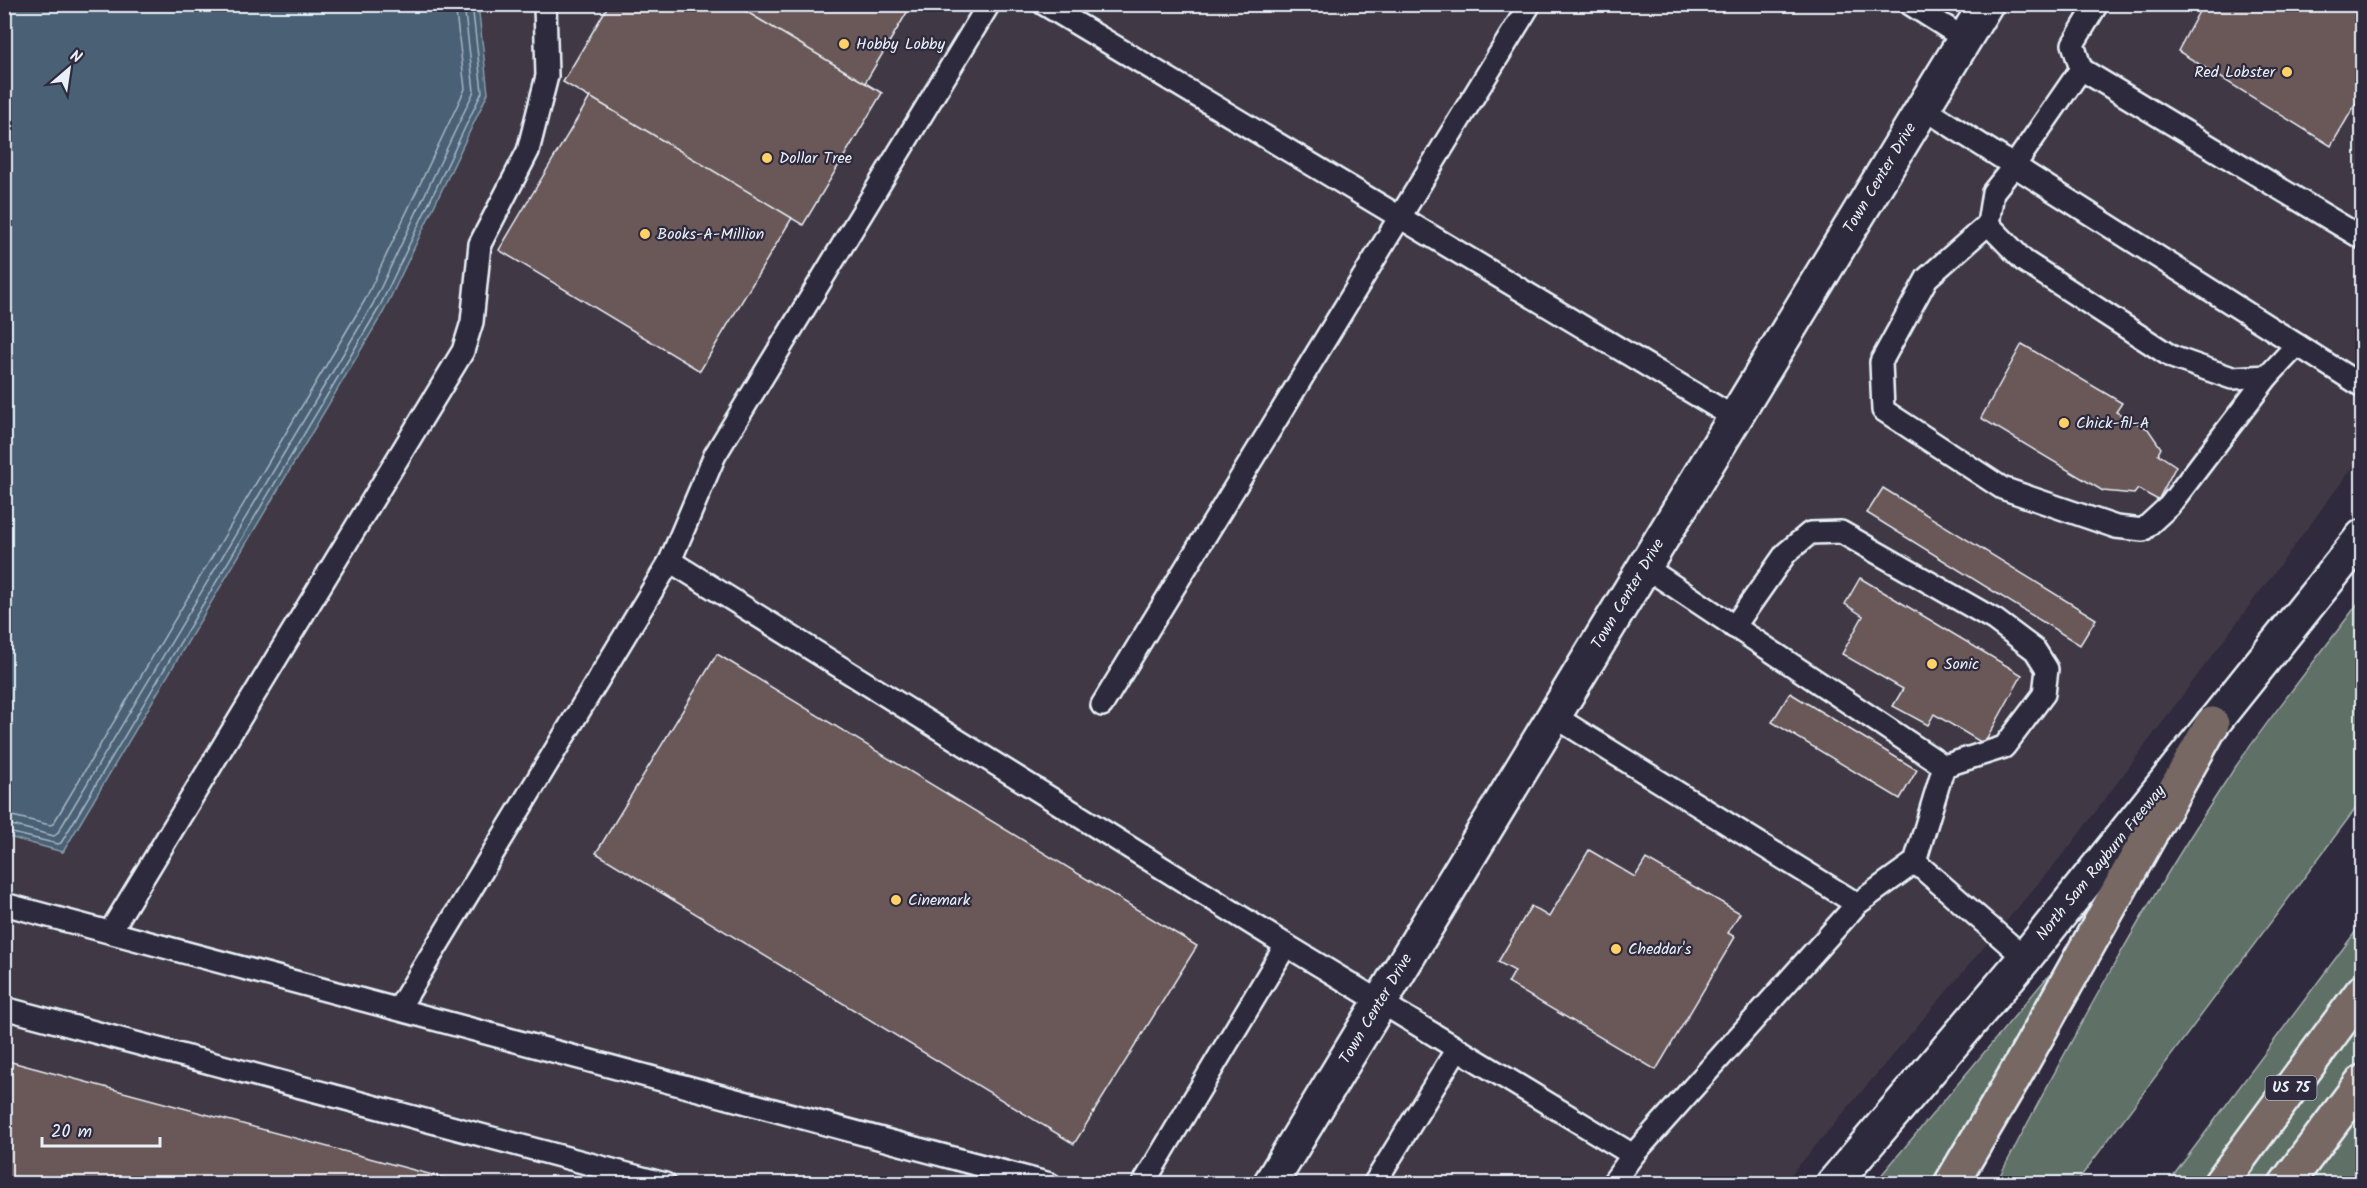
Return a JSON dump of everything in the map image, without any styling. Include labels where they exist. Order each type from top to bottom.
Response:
[{"type":"highway","points":[[1952,1184],[2212,724]]},
{"type":"highway","name":"US 75","points":[[2220,1184],[2362,992]]},
{"type":"highway","points":[[2286,1184],[2362,1082]]},
{"type":"street","name":"Town Center Drive","points":[[1270,1184],[1986,4]]},
{"type":"street","name":"North Sam Rayburn Freeway","points":[[1833,1184],[2025,958],[2362,537]]},
{"type":"lane","points":[[110,932],[463,351],[471,322],[480,244],[528,151],[547,76],[545,4]]},
{"type":"lane","points":[[399,1008],[670,561],[715,455],[989,4]]},
{"type":"lane","points":[[1044,4],[1735,418]]},
{"type":"lane","points":[[1102,705],[1530,4]]},
{"type":"lane","points":[[1910,4],[1965,39]]},
{"type":"lane","points":[[2097,4],[2073,44],[2081,69],[2362,238]]},
{"type":"lane","points":[[2081,69],[2014,166],[1993,192],[1988,224],[1927,278],[1881,362],[1883,411],[2002,488],[2116,527],[2143,530],[2169,506],[2268,376],[2297,345]]},
{"type":"lane","points":[[1923,108],[2362,386]]},
{"type":"lane","points":[[1988,224],[2024,261],[2172,357],[2232,378],[2268,376]]},
{"type":"lane","points":[[1734,627],[1786,553],[1810,533],[1820,532],[1841,532],[1995,621],[2036,650],[2047,669],[2044,694],[2004,747],[1944,766]]},
{"type":"lane","points":[[670,561],[1380,1003],[1633,1155]]},
{"type":"lane","points":[[1645,567],[1944,766]]},
{"type":"lane","points":[[1554,716],[1857,904]]},
{"type":"lane","points":[[1612,1184],[1633,1155],[1857,904],[1915,862],[1944,766]]},
{"type":"lane","points":[[1915,862],[2025,958]]},
{"type":"lane","points":[[4,903],[1050,1184]]},
{"type":"lane","points":[[1143,1184],[1286,945]]},
{"type":"lane","points":[[4,1008],[665,1184]]},
{"type":"lane","points":[[1374,1184],[1457,1049]]},
{"type":"shaded area","points":[[5,5],[2362,5],[2362,455],[2070,846],[1784,1183],[5,1184]]},
{"type":"green space","points":[[2362,598],[2362,800],[2076,1183],[1996,1183],[2109,973],[2201,819],[2249,747]]},
{"type":"green space","points":[[2362,923],[2362,1178],[2358,1184],[2167,1184]]},
{"type":"green space","points":[[2049,975],[2058,975],[1951,1183],[1874,1184]]},
{"type":"water","points":[[4,5],[478,5],[488,93],[384,311],[63,852],[5,836]]},
{"type":"building","name":"Dollar Tree","points":[[609,4],[734,4],[882,93],[803,225],[563,82]]},
{"type":"building","name":"Hobby Lobby","points":[[734,4],[912,4],[865,83]]},
{"type":"building","name":"Red Lobster","points":[[2203,4],[2357,4],[2362,8],[2362,93],[2331,146],[2178,51]]},
{"type":"building","name":"Books-A-Million","points":[[590,97],[792,218],[700,371],[499,250]]},
{"type":"building","name":"Chick-fil-A","points":[[2022,344],[2122,403],[2116,412],[2148,429],[2161,448],[2158,454],[2176,466],[2158,500],[2138,489],[2134,494],[2103,491],[1981,418]]},
{"type":"building","points":[[1883,488],[2096,619],[2080,645],[1867,513]]},
{"type":"building","name":"Sonic","points":[[1860,578],[2022,675],[1984,744],[1934,714],[1928,725],[1893,706],[1903,689],[1842,654],[1863,616],[1845,604]]},
{"type":"building","name":"Cinemark","points":[[717,654],[1197,946],[1074,1144],[596,853]]},
{"type":"building","points":[[1790,693],[1917,770],[1900,799],[1772,722]]},
{"type":"building","name":"Cheddar's","points":[[1589,850],[1635,877],[1646,859],[1740,913],[1728,933],[1735,937],[1656,1070],[1508,983],[1515,971],[1498,962],[1531,906],[1549,917]]},
{"type":"building","points":[[4,1060],[466,1184],[4,1184]]},
{"type":"place","name":"Hobby Lobby","points":[[844,44]]},
{"type":"place","name":"Red Lobster","points":[[2287,72]]},
{"type":"place","name":"Dollar Tree","points":[[767,158]]},
{"type":"place","name":"Books-A-Million","points":[[645,234]]},
{"type":"place","name":"Chick-fil-A","points":[[2064,423]]},
{"type":"place","name":"Sonic","points":[[1932,664]]},
{"type":"place","name":"Cinemark","points":[[896,900]]},
{"type":"place","name":"Cheddar's","points":[[1616,949]]}]
